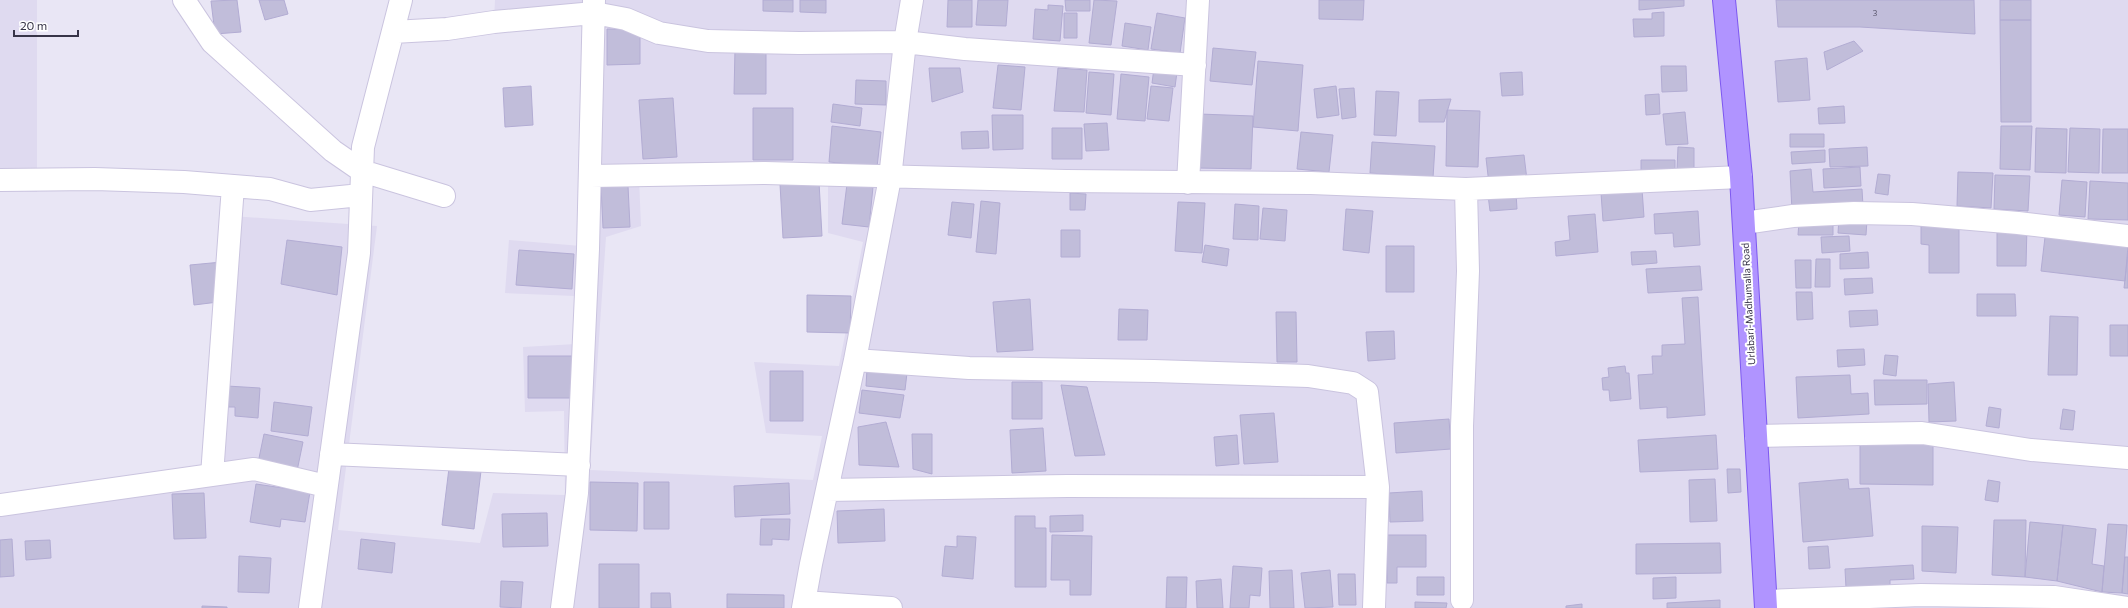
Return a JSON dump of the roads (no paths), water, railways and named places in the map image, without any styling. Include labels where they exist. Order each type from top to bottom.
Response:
[{"type":"main road","name":"Urlabari-Madhumalla Road","points":[[1724,0],[1741,177],[1766,605]]},
{"type":"street","points":[[184,0],[212,42],[333,151],[362,171],[444,196]]},
{"type":"street","points":[[310,608],[359,253],[363,147],[401,0]]},
{"type":"street","points":[[891,608],[804,605],[855,360],[890,178],[905,42],[912,0]]},
{"type":"street","points":[[1188,183],[1198,0]]},
{"type":"street","points":[[393,32],[447,30],[594,6],[659,33],[708,40],[799,43],[905,42],[965,49],[1195,65]]},
{"type":"street","points":[[562,608],[578,492],[590,176],[594,6]]},
{"type":"street","points":[[590,176],[765,173],[890,178],[1188,183],[1311,183],[1466,189],[1741,177]]},
{"type":"street","points":[[0,180],[94,179],[233,186],[270,189],[310,200],[361,195]]},
{"type":"street","points":[[212,475],[233,186]]},
{"type":"street","points":[[1462,600],[1462,426],[1468,271],[1466,189]]},
{"type":"street","points":[[1744,222],[1793,216],[1854,213],[1912,214],[2018,223],[2128,236]]},
{"type":"street","points":[[855,360],[968,368],[1154,371],[1308,376],[1353,383],[1367,392],[1378,487],[1374,608]]},
{"type":"street","points":[[1756,436],[1922,433],[2031,450],[2128,458]]},
{"type":"street","points":[[331,454],[579,465]]},
{"type":"street","points":[[0,505],[254,469],[326,486]]},
{"type":"street","points":[[827,490],[1068,486],[1378,487]]},
{"type":"street","points":[[1766,605],[1921,595],[2054,602],[2128,608]]}]
